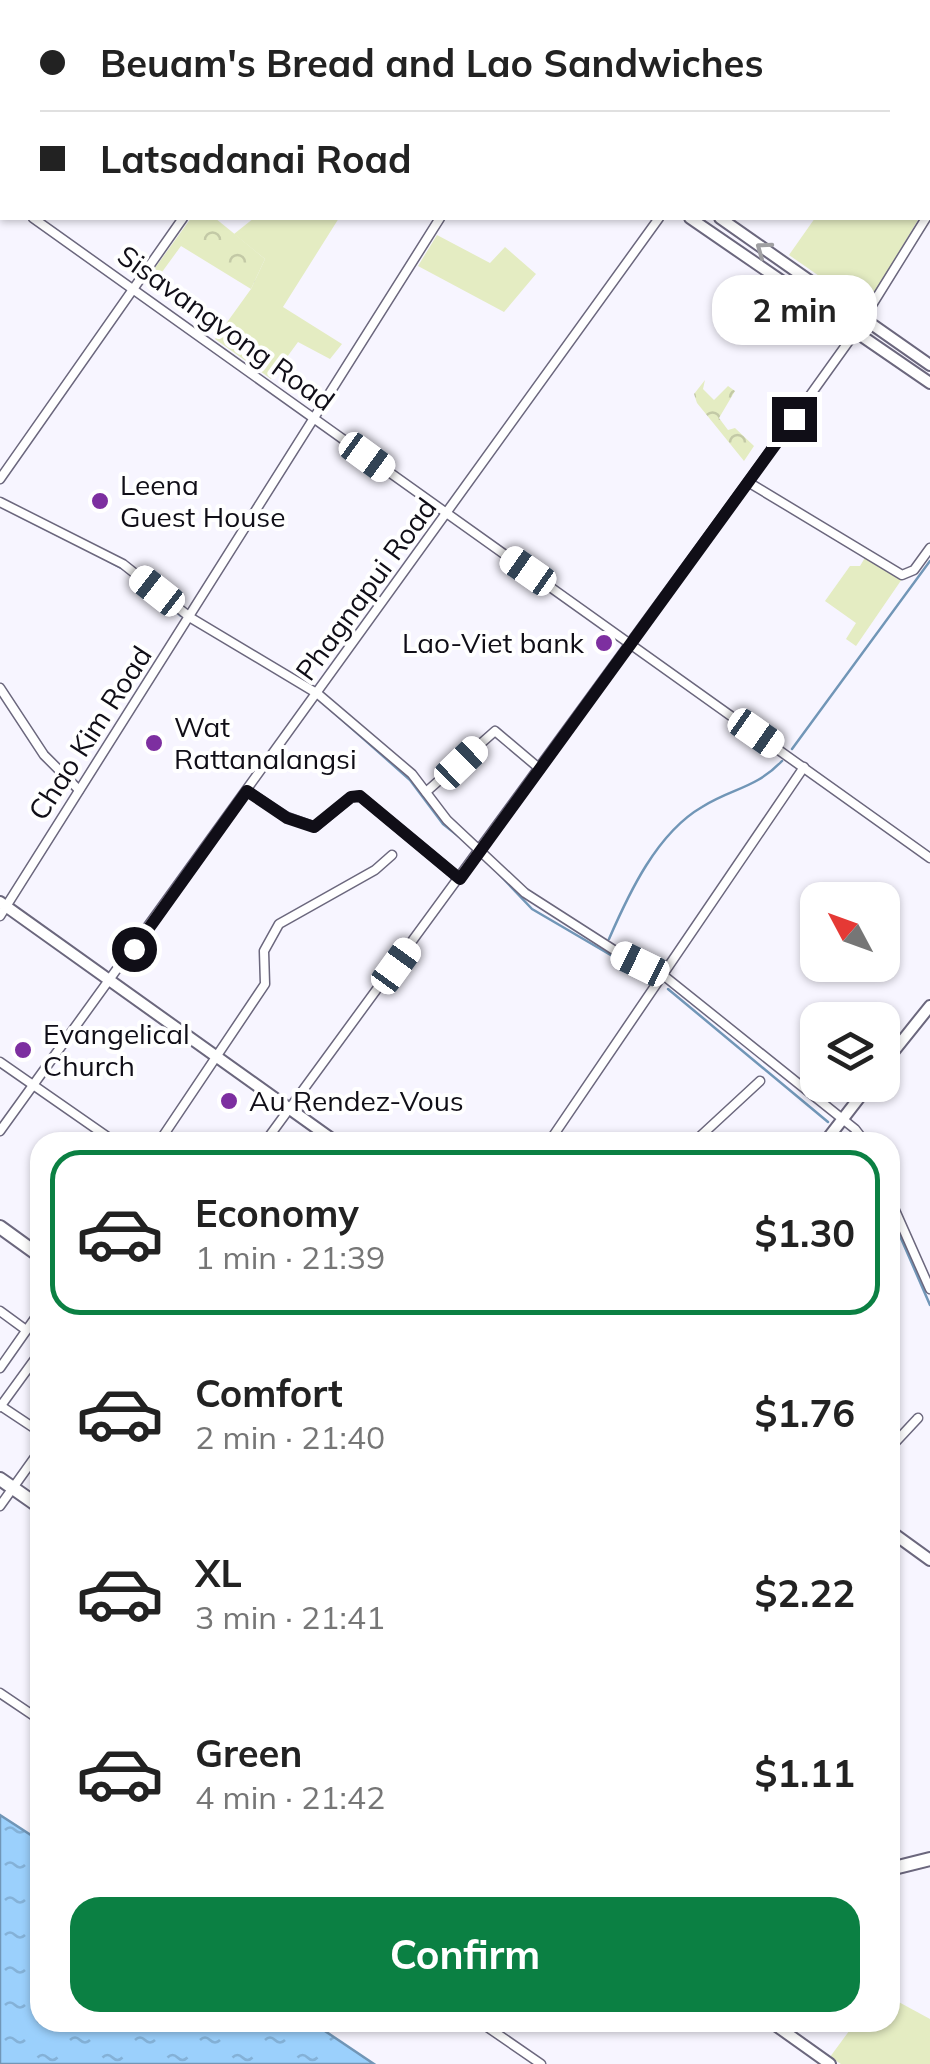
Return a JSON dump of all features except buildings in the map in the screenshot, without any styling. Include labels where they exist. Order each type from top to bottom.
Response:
[{"type":"main road","points":[[0,1228],[30,1249]]},
{"type":"main road","points":[[0,1479],[30,1500]]},
{"type":"main road","points":[[900,1864],[930,1858]]},
{"type":"street","name":"Sisavangvong Road","points":[[36,220],[930,858]]},
{"type":"street","points":[[0,479],[181,220]]},
{"type":"street","name":"Chao Kim Road","points":[[2,908],[191,618],[439,220]]},
{"type":"street","name":"Phagnapui Road","points":[[0,1132],[658,220]]},
{"type":"street","points":[[693,220],[930,383]]},
{"type":"street","points":[[723,220],[862,322],[930,366]]},
{"type":"street","points":[[274,1132],[632,645],[854,334],[924,220]]},
{"type":"street","points":[[748,482],[902,575],[914,570],[930,548]]},
{"type":"street","points":[[0,502],[123,564],[191,618],[318,694],[412,774],[447,820],[525,893],[617,952],[663,975],[855,1132]]},
{"type":"street","points":[[0,688],[44,755],[79,790]]},
{"type":"street","points":[[426,792],[495,731],[540,768]]},
{"type":"street","points":[[557,1132],[804,767]]},
{"type":"street","points":[[247,791],[287,818],[314,827],[351,797],[360,796],[460,879]]},
{"type":"street","points":[[166,1132],[265,984],[264,952],[279,924],[376,870],[392,856]]},
{"type":"street","points":[[2,908],[112,979],[321,1132]]},
{"type":"street","points":[[900,1044],[930,1006]]},
{"type":"street","points":[[0,1062],[101,1132]]},
{"type":"street","points":[[705,1132],[760,1080]]},
{"type":"street","points":[[833,1132],[855,1102]]},
{"type":"street","points":[[900,1222],[930,1289]]},
{"type":"street","points":[[0,1311],[26,1330]]},
{"type":"street","points":[[0,1368],[30,1325]]},
{"type":"street","points":[[30,1366],[0,1407],[30,1426]]},
{"type":"street","points":[[900,1437],[918,1418]]},
{"type":"street","points":[[0,1506],[30,1464]]},
{"type":"street","points":[[900,1539],[930,1560]]},
{"type":"street","points":[[0,1694],[30,1714]]},
{"type":"street","points":[[495,2032],[541,2064]]},
{"type":"street","points":[[785,2032],[828,2063]]},
{"type":"green space","points":[[190,220],[217,220],[265,259],[251,289],[181,246],[154,283],[147,279]]},
{"type":"green space","points":[[252,220],[338,220],[283,307],[342,344],[330,359],[298,342],[271,379],[215,339],[251,289],[265,259],[234,234]]},
{"type":"green space","points":[[814,220],[918,220],[874,295],[858,278],[845,294],[789,255]]},
{"type":"green space","points":[[437,235],[490,263],[505,247],[536,274],[504,312],[418,266]]},
{"type":"green space","points":[[705,380],[703,389],[714,400],[728,386],[735,391],[719,418],[728,430],[735,428],[754,446],[744,461],[697,403],[694,394]]},
{"type":"green space","points":[[866,556],[902,579],[856,646],[846,639],[856,623],[825,601],[850,566],[860,566]]},
{"type":"green space","points":[[900,2003],[930,2019],[930,2064],[841,2064],[830,2057],[848,2032],[900,2032]]},
{"type":"water","points":[[0,1815],[30,1834],[30,2032],[326,2032],[374,2064],[0,2064]]},
{"type":"waterway","points":[[19,516],[65,539]]},
{"type":"waterway","points":[[108,561],[123,569]]},
{"type":"waterway","points":[[792,749],[930,561]]},
{"type":"waterway","points":[[172,608],[181,616]]},
{"type":"waterway","points":[[322,702],[410,780],[443,824],[462,839]]},
{"type":"waterway","points":[[609,939],[635,884],[671,832],[702,807],[753,783],[782,761]]},
{"type":"waterway","points":[[498,873],[532,909],[650,978]]},
{"type":"waterway","points":[[668,989],[828,1122]]},
{"type":"waterway","points":[[900,1236],[930,1305]]},
{"type":"place","name":"Leena Guest House","points":[[100,501]]},
{"type":"place","name":"Lao-Viet bank","points":[[604,643]]},
{"type":"place","name":"Wat Rattanalangsi","points":[[154,743]]},
{"type":"place","name":"Evangelical Church","points":[[23,1050]]},
{"type":"place","name":"Au Rendez-Vous","points":[[229,1101]]},
{"type":"route","points":[[134,949],[247,791],[287,818],[314,827],[325,823],[351,797],[360,796],[460,879],[794,419]]}]
